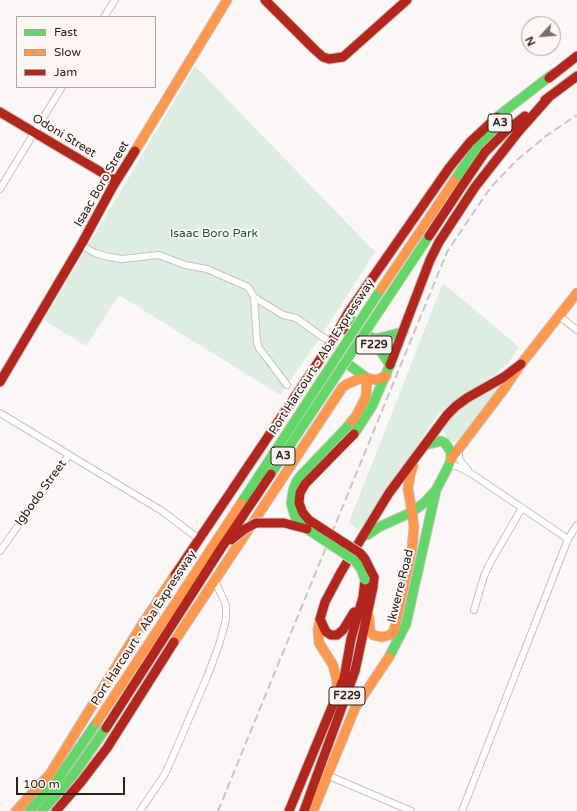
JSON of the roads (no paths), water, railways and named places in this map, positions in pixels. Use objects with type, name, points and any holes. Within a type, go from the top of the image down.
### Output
[{"type":"main road","name":"Isaac Boro Street","points":[[0,382],[81,245],[116,181],[227,0]]},
{"type":"main road","points":[[265,0],[314,49],[323,57],[330,59],[343,57],[407,0]]},
{"type":"main road","name":"Port Harcourt - Aba Expressway","points":[[29,811],[57,780],[97,722],[368,308],[479,144],[554,73],[577,56]]},
{"type":"main road","points":[[16,811],[50,774],[143,623],[330,344],[348,313],[449,168],[470,142],[496,118],[554,73]]},
{"type":"main road","name":"Port Harcourt - Aba Expressway","points":[[42,811],[74,774],[106,728],[222,546],[485,152],[505,132],[577,76]]},
{"type":"main road","points":[[390,365],[430,260],[439,242],[475,187],[519,131],[550,96]]},
{"type":"main road","name":"Odoni Street","points":[[0,112],[116,181]]},
{"type":"main road","name":"Ikwerre Road","points":[[313,811],[355,708],[389,656],[406,624],[436,490],[450,462],[521,364],[559,316],[576,298]]},
{"type":"main road","points":[[348,313],[351,320],[367,336],[376,339],[402,332]]},
{"type":"main road","name":"F229","points":[[304,811],[355,671],[373,587],[369,578],[366,559],[360,553],[309,520],[303,513],[299,503],[300,493],[305,484],[372,406],[390,365],[380,350],[346,329],[340,327]]},
{"type":"main road","name":"F229","points":[[330,344],[330,350],[334,354],[367,378],[366,397],[356,416],[351,431],[301,475],[296,482],[292,497],[292,510],[295,517],[307,529],[355,561],[369,578]]},
{"type":"main road","name":"Ikwerre Road","points":[[337,697],[334,669],[328,656],[322,650],[319,643],[318,630],[325,602],[341,572],[364,537],[389,494],[447,415],[467,398],[504,377],[521,364]]},
{"type":"main road","points":[[56,811],[107,748],[214,579],[342,388],[353,381],[367,378],[376,380],[386,376]]},
{"type":"main road","points":[[425,445],[441,441],[445,443],[451,452],[450,462]]},
{"type":"main road","points":[[369,606],[369,626],[373,635],[382,637],[394,631],[412,548],[414,527],[408,489],[410,475],[416,459]]},
{"type":"main road","name":"Ikwerre Road","points":[[364,537],[379,526],[412,512],[424,503],[436,490]]},
{"type":"main road","points":[[222,546],[245,529],[265,522],[284,523],[307,529]]},
{"type":"main road","points":[[199,539],[228,559]]},
{"type":"main road","name":"F229","points":[[289,811],[344,678],[350,639],[369,578]]},
{"type":"main road","points":[[320,619],[326,632],[331,635],[337,634],[343,630],[362,597]]},
{"type":"street","points":[[105,16],[115,0]]},
{"type":"street","points":[[0,189],[61,88]]},
{"type":"street","points":[[81,245],[95,253],[109,257],[122,259],[159,255],[185,265],[207,269],[248,287],[254,297],[282,315],[296,318],[330,344]]},
{"type":"street","points":[[254,297],[257,342],[259,348],[286,385]]},
{"type":"street","points":[[559,316],[577,330]]},
{"type":"street","points":[[0,413],[162,510],[199,539]]},
{"type":"street","points":[[460,447],[459,458],[472,474]]},
{"type":"street","name":"Igbodo Street","points":[[0,551],[69,455]]},
{"type":"street","points":[[450,462],[472,474],[568,538]]},
{"type":"street","points":[[474,610],[479,591],[490,563],[522,508]]},
{"type":"street","points":[[462,811],[568,538],[577,525]]},
{"type":"street","points":[[140,811],[168,768],[219,644],[226,620],[226,605],[214,579]]},
{"type":"street","points":[[327,776],[412,811]]},
{"type":"railway","points":[[218,811],[447,252],[491,187],[517,160],[546,136],[577,115]]},
{"type":"park label","name":"Isaac Boro Park","points":[[214,234]]}]
